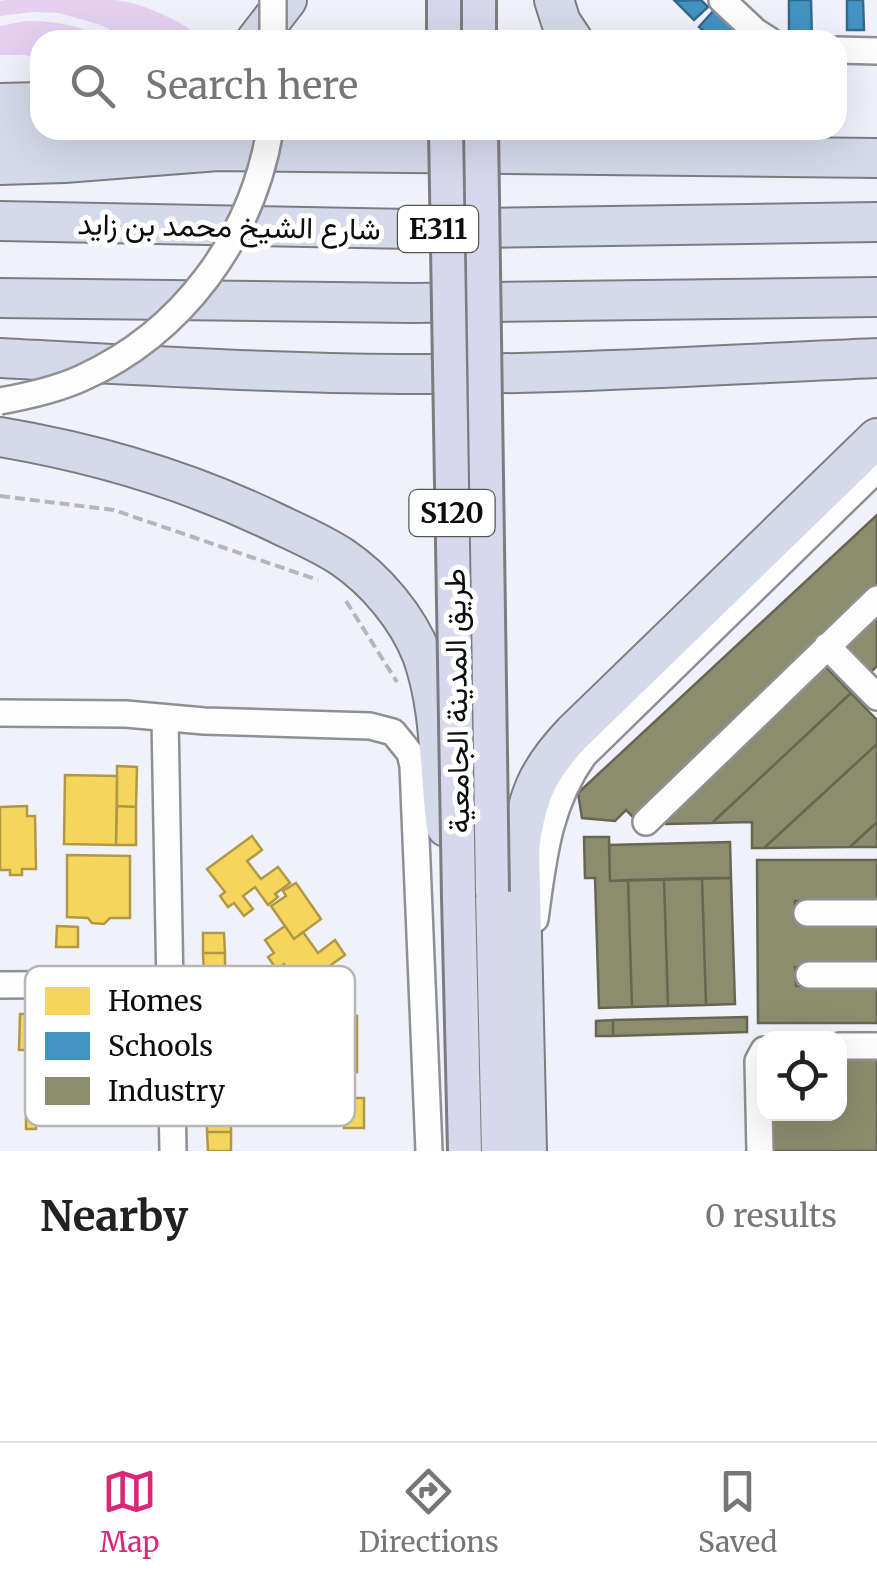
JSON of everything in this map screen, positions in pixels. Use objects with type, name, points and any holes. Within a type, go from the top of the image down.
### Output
[{"type":"highway","points":[[264,30],[286,0]]},
{"type":"highway","points":[[554,0],[566,30]]},
{"type":"highway","points":[[0,103],[30,102]]},
{"type":"highway","points":[[0,131],[30,132]]},
{"type":"highway","points":[[126,140],[218,150]]},
{"type":"highway","points":[[708,140],[747,156]]},
{"type":"highway","points":[[0,165],[218,150],[877,158]]},
{"type":"highway","name":"شارع الشيخ محمد بن زايد","points":[[0,222],[410,229],[877,222]]},
{"type":"highway","points":[[0,298],[412,303],[877,297]]},
{"type":"highway","points":[[0,358],[398,374],[549,373],[877,358]]},
{"type":"highway","points":[[0,436],[111,460],[178,481],[306,537],[342,557],[374,583],[407,627],[433,690],[444,814],[476,894]]},
{"type":"highway","points":[[527,1151],[520,848],[524,815],[534,785],[551,756],[587,719],[877,438]]},
{"type":"main road","points":[[444,0],[444,30]]},
{"type":"main road","points":[[479,0],[479,30]]},
{"type":"main road","name":"طريق المدينة الجامعية","points":[[446,140],[476,894],[498,1151]]},
{"type":"main road","name":"طريق المدينة الجامعية","points":[[465,1151],[476,894],[480,140]]},
{"type":"street","points":[[273,0],[273,30]]},
{"type":"street","points":[[722,0],[754,30]]},
{"type":"street","points":[[847,50],[877,51]]},
{"type":"street","points":[[0,402],[81,378],[122,356],[192,298],[220,261],[242,221],[259,178],[268,140]]},
{"type":"street","points":[[523,988],[551,820],[570,775],[601,737],[877,469]]},
{"type":"street","points":[[646,822],[877,599]]},
{"type":"street","points":[[828,646],[877,698]]},
{"type":"street","points":[[0,713],[126,714],[370,726],[393,732],[410,754],[414,782],[429,1151]]},
{"type":"street","points":[[166,718],[170,966]]},
{"type":"street","points":[[807,913],[877,913]]},
{"type":"street","points":[[809,975],[877,974]]},
{"type":"street","points":[[847,1046],[877,1046]]},
{"type":"street","points":[[759,1121],[760,1151]]},
{"type":"street","points":[[173,1126],[173,1151]]},
{"type":"path","points":[[0,496],[114,510],[320,580]]},
{"type":"path","points":[[347,602],[399,686]]},
{"type":"shaded area","points":[[114,0],[163,14],[191,30],[110,30],[59,13],[0,16],[0,1]]},
{"type":"shaded area","points":[[47,22],[84,30],[30,30],[30,56],[0,55],[0,26]]},
{"type":"building: Homes","points":[[117,766],[137,767],[136,807],[117,806]]},
{"type":"building: Homes","points":[[65,775],[117,776],[116,845],[64,844]]},
{"type":"building: Homes","points":[[27,806],[27,816],[35,816],[36,869],[22,869],[22,875],[10,875],[10,870],[0,870],[0,807]]},
{"type":"building: Homes","points":[[117,806],[136,807],[136,845],[116,845]]},
{"type":"building: Homes","points":[[252,836],[262,850],[247,861],[261,879],[278,867],[290,883],[268,905],[255,887],[243,896],[253,909],[244,916],[234,903],[228,907],[220,896],[225,892],[207,869]]},
{"type":"building: Homes","points":[[67,855],[130,856],[130,918],[110,918],[104,924],[67,917]]},
{"type":"building: Homes","points":[[296,883],[321,919],[294,939],[271,906]]},
{"type":"building: Homes","points":[[57,926],[78,927],[78,947],[56,947]]},
{"type":"building: Homes","points":[[285,926],[294,939],[303,932],[318,953],[335,940],[345,955],[330,966],[274,966],[268,957],[274,953],[265,940]]},
{"type":"building: Homes","points":[[203,933],[224,933],[225,953],[203,953]]},
{"type":"building: Homes","points":[[203,953],[225,953],[225,966],[204,966]]},
{"type":"building: Homes","points":[[20,1014],[25,1014],[25,1050],[19,1050]]},
{"type":"building: Homes","points":[[355,1016],[357,1016],[355,1072]]},
{"type":"building: Homes","points":[[355,1098],[364,1098],[364,1128],[344,1128],[355,1126]]},
{"type":"building: Homes","points":[[207,1126],[231,1126],[231,1132],[207,1132]]},
{"type":"building: Homes","points":[[207,1132],[231,1132],[231,1151],[208,1151]]},
{"type":"building: Schools","points":[[701,0],[708,7],[694,20],[675,1]]},
{"type":"building: Schools","points":[[789,0],[811,0],[812,30],[789,30]]},
{"type":"building: Schools","points":[[847,0],[863,0],[864,30],[847,30]]},
{"type":"building: Schools","points":[[715,9],[739,30],[702,30],[699,27]]},
{"type":"building: Industry","points":[[877,515],[877,592],[636,820],[626,810],[615,821],[582,818],[578,793]]},
{"type":"building: Industry","points":[[877,608],[877,666],[867,676],[838,647]]},
{"type":"building: Industry","points":[[819,660],[851,693],[712,823],[666,824],[661,816]]},
{"type":"building: Industry","points":[[851,693],[877,720],[877,744],[764,848],[752,848],[752,822],[712,823]]},
{"type":"building: Industry","points":[[877,744],[877,822],[850,847],[764,848]]},
{"type":"building: Industry","points":[[877,822],[877,847],[850,847]]},
{"type":"building: Industry","points":[[584,837],[609,837],[610,881],[628,880],[632,1007],[599,1008],[595,878],[585,878]]},
{"type":"building: Industry","points":[[730,842],[731,878],[610,881],[609,845]]},
{"type":"building: Industry","points":[[757,860],[877,860],[877,901],[795,901],[794,918],[877,918],[877,967],[795,967],[796,986],[877,986],[877,1023],[758,1023]]},
{"type":"building: Industry","points":[[702,878],[731,878],[735,1004],[706,1005]]},
{"type":"building: Industry","points":[[702,878],[706,1005],[668,1006],[664,879]]},
{"type":"building: Industry","points":[[664,879],[668,1006],[632,1007],[628,880]]},
{"type":"building: Industry","points":[[747,1017],[747,1032],[613,1036],[613,1020]]},
{"type":"building: Industry","points":[[613,1020],[613,1036],[596,1036],[596,1021]]},
{"type":"building: Industry","points":[[847,1052],[877,1052],[877,1151],[769,1151],[769,1121],[847,1121]]}]
